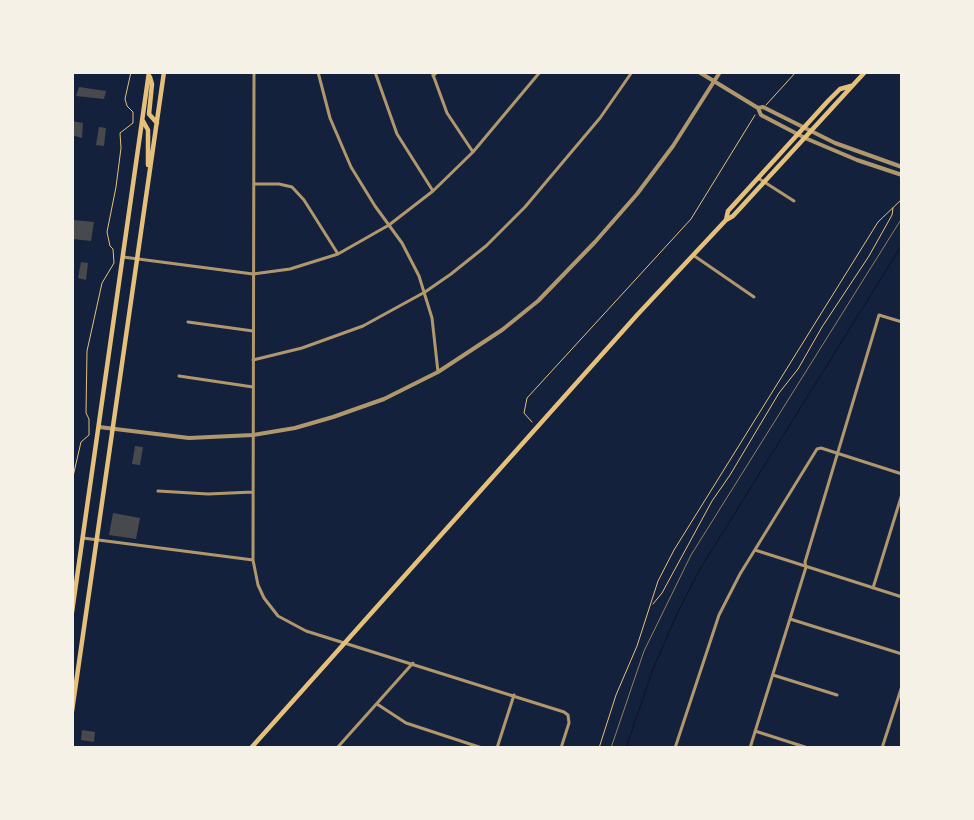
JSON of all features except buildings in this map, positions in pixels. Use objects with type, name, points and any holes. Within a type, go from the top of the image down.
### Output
[{"type":"main road","points":[[72,711],[164,72]]},
{"type":"main road","points":[[251,748],[693,256],[726,220],[733,216],[865,72]]},
{"type":"main road","points":[[149,73],[152,84],[149,114],[157,123]]},
{"type":"main road","points":[[72,612],[149,73]]},
{"type":"main road","points":[[726,220],[728,211],[800,132],[840,90],[851,86]]},
{"type":"main road","points":[[142,120],[148,130],[148,179]]},
{"type":"street","points":[[254,72],[253,560],[258,584],[264,598],[278,616],[293,626],[564,712],[568,716],[569,723],[561,748]]},
{"type":"street","points":[[318,72],[330,118],[343,150],[374,206],[412,260],[425,292],[436,338],[438,372]]},
{"type":"street","points":[[375,72],[397,134],[410,159],[433,191]]},
{"type":"street","points":[[437,72],[432,74],[447,113],[473,152]]},
{"type":"street","points":[[123,257],[253,274],[290,269],[318,262],[338,254],[389,225],[433,191],[473,152],[540,72]]},
{"type":"street","points":[[253,360],[302,348],[371,322],[425,292],[486,246],[526,207],[600,118],[632,72]]},
{"type":"street","points":[[699,72],[758,108],[763,108],[800,132],[902,167]]},
{"type":"street","points":[[99,427],[190,438],[253,435],[295,428],[334,417],[384,399],[438,372],[502,330],[567,272],[637,194],[673,146],[720,72]]},
{"type":"street","points":[[758,108],[761,115],[902,175]]},
{"type":"street","points":[[758,178],[794,201]]},
{"type":"street","points":[[254,184],[279,184],[292,187],[304,200],[338,254]]},
{"type":"street","points":[[693,256],[754,296]]},
{"type":"street","points":[[750,748],[806,567],[805,562],[879,315],[902,322]]},
{"type":"street","points":[[188,322],[254,332]]},
{"type":"street","points":[[179,376],[253,387]]},
{"type":"street","points":[[675,748],[714,626],[755,550],[817,449],[902,474]]},
{"type":"street","points":[[158,491],[208,494],[253,492]]},
{"type":"street","points":[[873,588],[902,494]]},
{"type":"street","points":[[83,538],[253,560]]},
{"type":"street","points":[[755,550],[902,597]]},
{"type":"street","points":[[790,620],[902,654]]},
{"type":"street","points":[[337,748],[413,664]]},
{"type":"street","points":[[773,675],[837,695]]},
{"type":"street","points":[[882,748],[902,686]]},
{"type":"street","points":[[497,748],[514,695]]},
{"type":"street","points":[[377,704],[406,723],[482,748]]},
{"type":"street","points":[[755,731],[808,748]]},
{"type":"path","points":[[72,481],[81,442],[90,435],[89,419],[86,413],[88,351],[102,283],[114,263],[113,249],[110,246],[107,232],[116,187],[121,148],[120,133],[133,123],[133,112],[127,106],[125,99],[131,72]]},
{"type":"path","points":[[766,105],[796,72]]},
{"type":"path","points":[[532,422],[524,413],[528,398],[691,219],[755,115]]},
{"type":"path","points":[[599,748],[616,696],[637,646],[664,568],[690,523],[878,222],[902,199]]},
{"type":"path","points":[[652,604],[662,593],[704,514],[730,475],[779,393],[809,352],[830,314],[870,256],[892,215],[893,208]]},
{"type":"waterway","points":[[626,748],[653,669],[677,614],[700,569],[902,245]]},
{"type":"railway","points":[[611,748],[644,651],[691,555],[902,218]]}]
